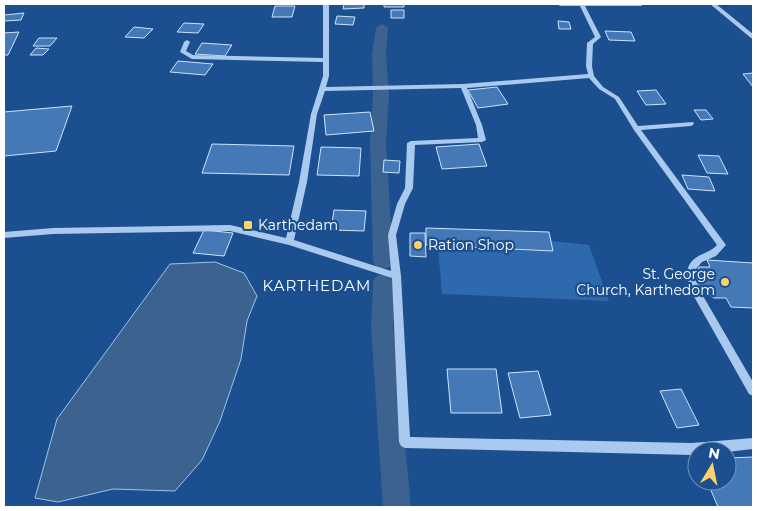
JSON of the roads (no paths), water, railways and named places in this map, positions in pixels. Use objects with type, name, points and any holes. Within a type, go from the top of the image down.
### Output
[{"type":"street","points":[[289,242],[303,182],[314,114],[326,76],[326,4]]},
{"type":"street","points":[[560,4],[641,4]]},
{"type":"street","points":[[582,4],[598,37],[590,43],[589,66],[591,76],[601,88],[617,98],[636,128],[722,245],[713,254],[699,260],[692,268],[690,275],[695,290],[753,391]]},
{"type":"street","points":[[713,4],[753,37]]},
{"type":"street","points":[[187,42],[182,52],[192,57],[326,60]]},
{"type":"street","points":[[322,89],[463,86],[591,76]]},
{"type":"street","points":[[463,86],[480,125],[482,140],[412,142],[409,188],[401,204],[392,235],[396,276],[404,442],[692,449],[753,444]]},
{"type":"street","points":[[636,128],[691,124]]},
{"type":"street","points":[[4,235],[62,230],[230,228],[289,242],[396,276]]},
{"type":"waterway","points":[[382,28],[379,54],[381,96],[378,142],[383,261]]},
{"type":"waterway","points":[[383,282],[382,326],[397,507]]},
{"type":"place","name":"Karthedam","points":[[248,225]]},
{"type":"place","name":"Ration Shop","points":[[418,245]]},
{"type":"place","name":"St. George Church, Karthedom","points":[[725,282]]},
{"type":"district","name":"KARTHEDAM","points":[[317,286]]}]
